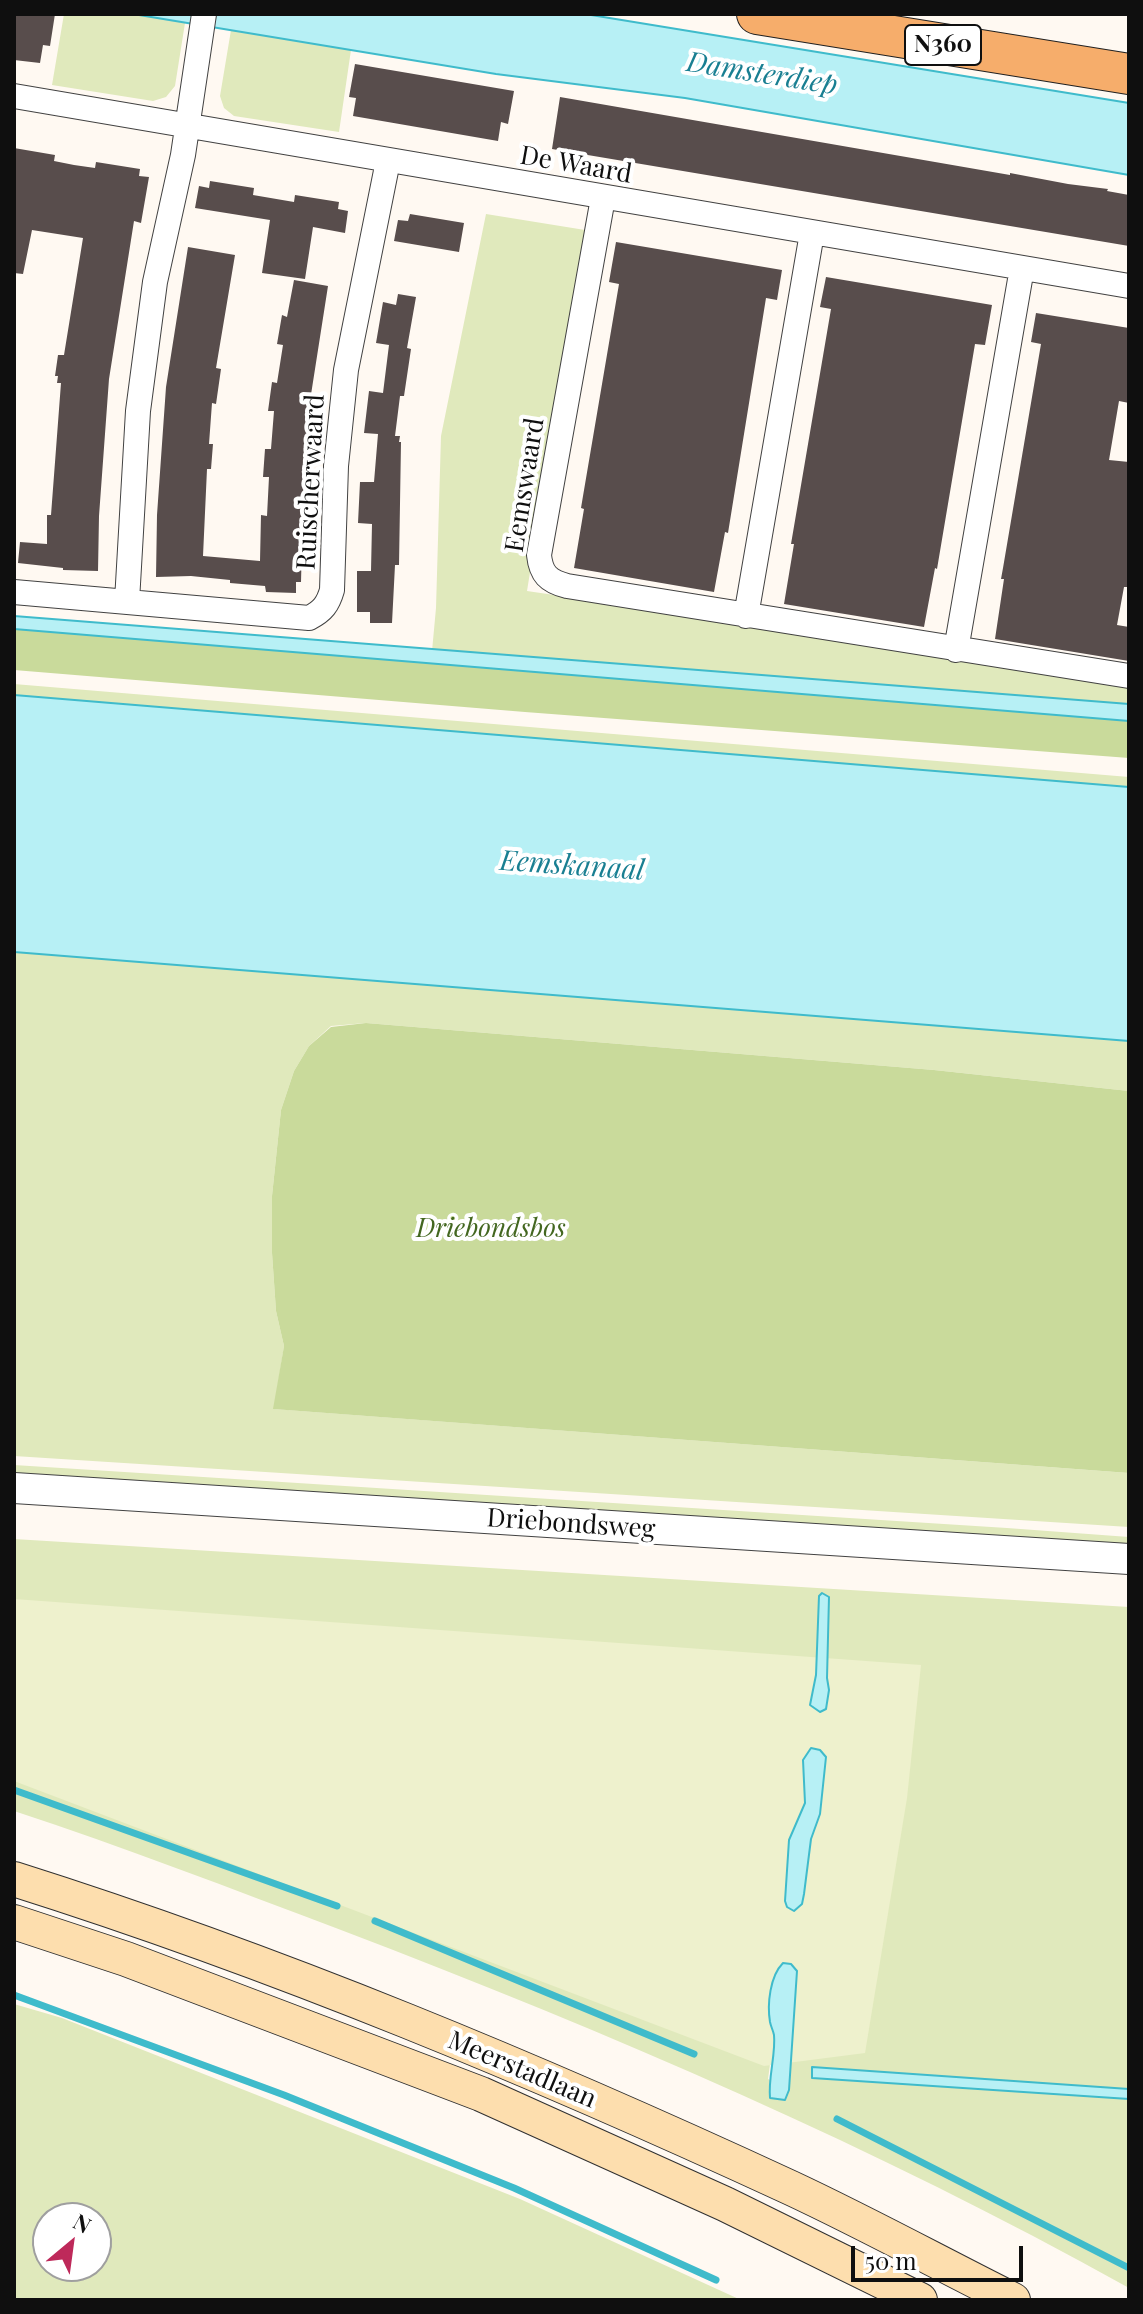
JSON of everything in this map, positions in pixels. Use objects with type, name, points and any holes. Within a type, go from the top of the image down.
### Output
[{"type":"main road","name":"N360","points":[[757,14],[1129,74]]},
{"type":"main road","name":"Meerstadlaan","points":[[14,1879],[312,1984],[534,2073],[794,2189],[1013,2300]]},
{"type":"main road","name":"Meerstadlaan","points":[[14,1922],[126,1959],[481,2094],[711,2198],[920,2300]]},
{"type":"street","points":[[127,601],[138,411],[155,282],[187,125],[203,20]]},
{"type":"street","name":"De Waard","points":[[14,96],[1129,286]]},
{"type":"street","name":"Ruischerwaard","points":[[14,592],[309,618],[322,612],[332,590],[336,466],[346,370],[388,161]]},
{"type":"street","name":"Eemswaard","points":[[603,198],[539,555],[540,568],[546,577],[567,586],[1129,676]]},
{"type":"street","points":[[746,616],[812,233]]},
{"type":"street","points":[[956,650],[1022,268]]},
{"type":"street","name":"Driebondsweg","points":[[14,1488],[1129,1559]]},
{"type":"green space","points":[[64,14],[133,14],[185,23],[175,86],[166,97],[153,101],[52,85]]},
{"type":"green space","points":[[231,30],[351,50],[339,132],[234,116],[224,108],[220,96]]},
{"type":"green space","points":[[486,214],[585,230],[527,591],[1129,685],[1129,718],[431,662],[436,608],[441,436]]},
{"type":"green space","points":[[14,627],[1129,718],[1129,758],[14,670]]},
{"type":"green space","points":[[14,684],[1129,777],[1129,787],[14,695]]},
{"type":"green space","points":[[14,952],[1129,1041],[1129,1091],[934,1070],[366,1023],[331,1026],[309,1046],[294,1071],[281,1110],[272,1196],[272,1253],[276,1311],[284,1346],[274,1409],[1129,1473],[1129,1527],[14,1456]]},
{"type":"green space","name":"Driebondsbos","points":[[366,1023],[934,1070],[1129,1091],[1129,1473],[273,1409],[284,1346],[276,1311],[272,1253],[272,1196],[281,1110],[294,1071],[309,1046],[331,1027]]},
{"type":"green space","points":[[14,1465],[1007,1528],[1129,1537],[1129,1546],[14,1477]]},
{"type":"green space","points":[[14,1539],[1129,1607],[1129,2089],[813,2067],[813,2078],[1129,2099],[1129,2288],[938,2187],[642,2051],[341,1930],[14,1811]],"holes":[[[797,1971],[789,2090],[768,2079],[774,2035]]]},
{"type":"green space","points":[[14,1599],[921,1665],[907,1798],[865,2053],[764,2066],[14,1781]]},
{"type":"green space","points":[[14,2004],[62,2018],[520,2199],[741,2300],[14,2300]]},
{"type":"water","name":"Damsterdiep","points":[[133,14],[585,14],[1129,103],[1129,175],[685,98],[496,74]]},
{"type":"water","points":[[14,616],[1129,704],[1129,721],[14,629]]},
{"type":"water","name":"Eemskanaal","points":[[14,695],[1129,787],[1129,1041],[14,952]]},
{"type":"water","points":[[822,1593],[829,1597],[829,1690],[826,1709],[820,1712],[810,1705],[816,1675],[819,1596]]},
{"type":"water","points":[[811,1748],[820,1750],[826,1757],[820,1814],[811,1839],[802,1904],[794,1911],[787,1907],[785,1901],[789,1840],[805,1803],[803,1760]]},
{"type":"water","points":[[783,1963],[791,1964],[797,1971],[789,2090],[785,2100],[770,2098],[774,2035],[770,2024],[769,1999],[775,1975]]},
{"type":"water","points":[[812,2067],[1129,2089],[1129,2099],[812,2078]]},
{"type":"building","points":[[14,14],[55,14],[50,46],[43,45],[40,63],[14,60]]},
{"type":"building","points":[[355,64],[514,91],[508,124],[501,122],[498,141],[353,116],[356,98],[349,97]]},
{"type":"building","points":[[560,97],[1010,175],[1108,189],[1129,195],[1129,246],[552,149]]},
{"type":"building","points":[[14,148],[55,155],[54,161],[74,165],[95,168],[96,162],[140,169],[139,176],[149,177],[141,223],[134,221],[109,379],[98,571],[63,570],[18,563],[20,542],[47,544],[47,515],[51,515],[61,383],[57,383],[58,376],[55,376],[58,355],[64,355],[83,238],[32,230],[23,274],[14,273]]},
{"type":"building","points":[[210,181],[254,188],[253,195],[294,202],[295,195],[339,202],[338,209],[348,211],[345,233],[313,227],[305,279],[262,273],[270,220],[195,208],[199,186],[209,188]]},
{"type":"building","points":[[410,214],[464,223],[459,252],[394,241],[398,220],[408,221]]},
{"type":"building","points":[[616,242],[782,270],[777,300],[766,298],[728,533],[725,532],[714,592],[574,568],[584,509],[581,508],[619,284],[609,282]]},
{"type":"building","points":[[188,247],[235,255],[216,368],[221,369],[216,404],[212,403],[209,444],[213,444],[211,469],[207,469],[203,556],[260,561],[261,515],[267,516],[269,477],[263,477],[265,449],[271,449],[274,411],[268,411],[272,382],[277,383],[283,345],[277,344],[282,315],[287,317],[294,280],[328,286],[310,401],[304,465],[301,582],[296,582],[296,593],[266,592],[265,586],[230,583],[230,580],[191,576],[156,577],[166,387]]},
{"type":"building","points":[[826,277],[992,305],[985,345],[975,344],[937,569],[924,627],[784,604],[794,544],[791,544],[831,309],[820,307]]},
{"type":"building","points":[[398,294],[416,297],[407,348],[411,349],[404,396],[400,396],[395,436],[400,436],[401,442],[399,565],[395,565],[392,623],[370,623],[370,612],[357,612],[357,571],[371,571],[372,524],[358,523],[360,482],[374,482],[378,434],[364,433],[369,391],[383,393],[389,345],[376,343],[383,302],[396,305]]},
{"type":"building","points":[[1036,313],[1129,328],[1129,403],[1119,401],[1109,460],[1129,462],[1129,587],[1124,587],[1117,625],[1129,627],[1129,661],[995,639],[1004,579],[1001,579],[1041,344],[1031,342]]},
{"type":"waterway","points":[[14,1790],[337,1906]]},
{"type":"waterway","points":[[375,1921],[694,2054]]},
{"type":"waterway","points":[[14,1995],[284,2095],[514,2188],[716,2280]]},
{"type":"waterway","points":[[837,2119],[1129,2268]]}]
